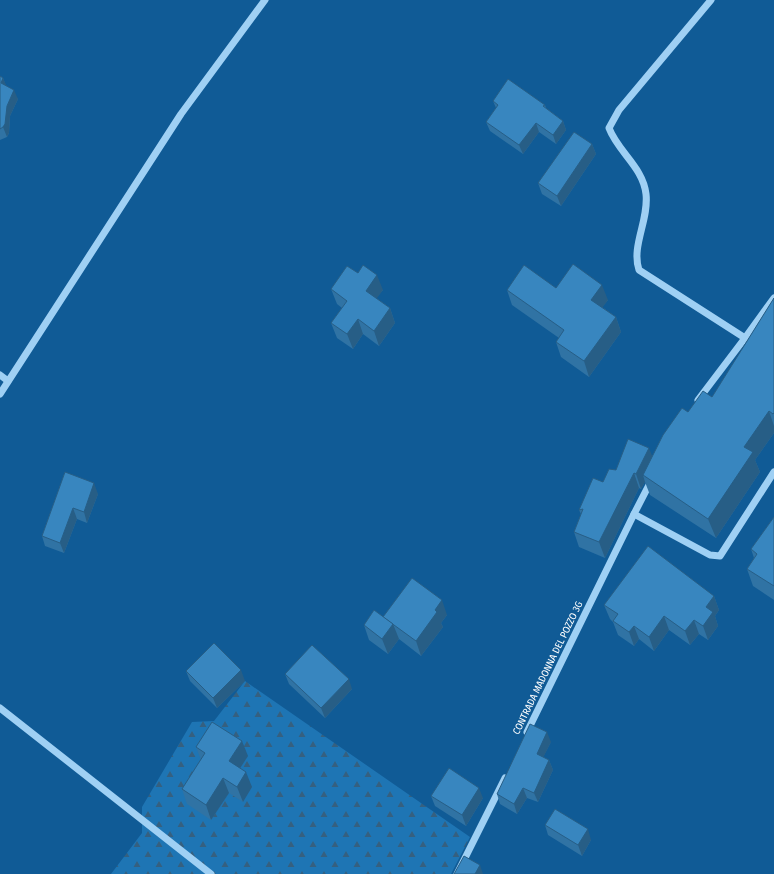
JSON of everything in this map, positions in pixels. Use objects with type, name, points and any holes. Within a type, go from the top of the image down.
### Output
[{"type":"street","points":[[0,394],[181,114],[265,0]]},
{"type":"street","points":[[712,0],[619,110],[609,128],[613,137],[639,171],[646,194],[645,218],[636,259],[639,270],[745,338]]},
{"type":"street","points":[[693,407],[774,298]]},
{"type":"street","points":[[0,375],[8,381]]},
{"type":"street","name":"CONTRADA MADONNA DEL POZZO 3G","points":[[523,740],[656,472]]},
{"type":"street","points":[[634,514],[710,555],[720,556],[774,472]]},
{"type":"street","points":[[0,708],[211,874]]},
{"type":"street","points":[[458,874],[510,768]]},
{"type":"green space","points":[[245,681],[470,837],[451,874],[111,874],[142,833],[142,807],[192,722],[214,721]]},
{"type":"building","points":[[0,76],[3,78],[1,83],[14,90],[7,106],[5,124],[0,129]]},
{"type":"building","points":[[508,79],[545,105],[543,106],[563,121],[553,135],[536,123],[519,145],[486,122],[498,105],[493,101]]},
{"type":"building","points":[[574,132],[592,144],[557,196],[538,183]]},
{"type":"building","points":[[573,264],[602,285],[591,300],[616,317],[584,361],[556,342],[564,330],[507,290],[524,265],[556,288]]},
{"type":"building","points":[[363,265],[377,275],[366,291],[390,308],[374,331],[358,319],[347,334],[331,323],[347,301],[331,289],[347,266],[358,273]]},
{"type":"building","points":[[774,298],[774,413],[773,414],[769,411],[744,447],[753,452],[708,519],[643,475],[663,435],[682,408],[688,412],[703,391],[712,397]]},
{"type":"building","points":[[628,439],[649,448],[636,474],[634,473],[599,542],[574,532],[583,509],[579,510],[593,478],[603,482],[609,469],[616,470]]},
{"type":"building","points":[[65,472],[94,483],[84,512],[73,508],[60,543],[42,536]]},
{"type":"building","points":[[774,517],[774,586],[747,569],[757,554],[751,549]]},
{"type":"building","points":[[648,546],[714,596],[706,607],[713,612],[703,626],[694,620],[685,631],[664,616],[649,637],[634,626],[629,632],[613,621],[618,614],[604,605]]},
{"type":"building","points":[[412,578],[442,600],[435,610],[437,612],[416,641],[383,617]]},
{"type":"building","points":[[374,610],[393,624],[382,639],[364,625]]},
{"type":"building","points":[[214,643],[241,670],[213,698],[186,671]]},
{"type":"building","points":[[312,645],[349,679],[321,708],[285,674]]},
{"type":"building","points":[[212,722],[242,741],[229,761],[246,772],[237,787],[223,778],[206,805],[182,789],[205,753],[196,747]]},
{"type":"building","points":[[530,724],[547,732],[537,754],[549,760],[534,793],[523,788],[514,804],[497,794]]},
{"type":"building","points":[[449,768],[479,788],[462,815],[431,796]]},
{"type":"building","points":[[555,809],[588,829],[578,845],[545,825]]},
{"type":"building","points":[[464,856],[480,865],[475,874],[454,874]]}]
